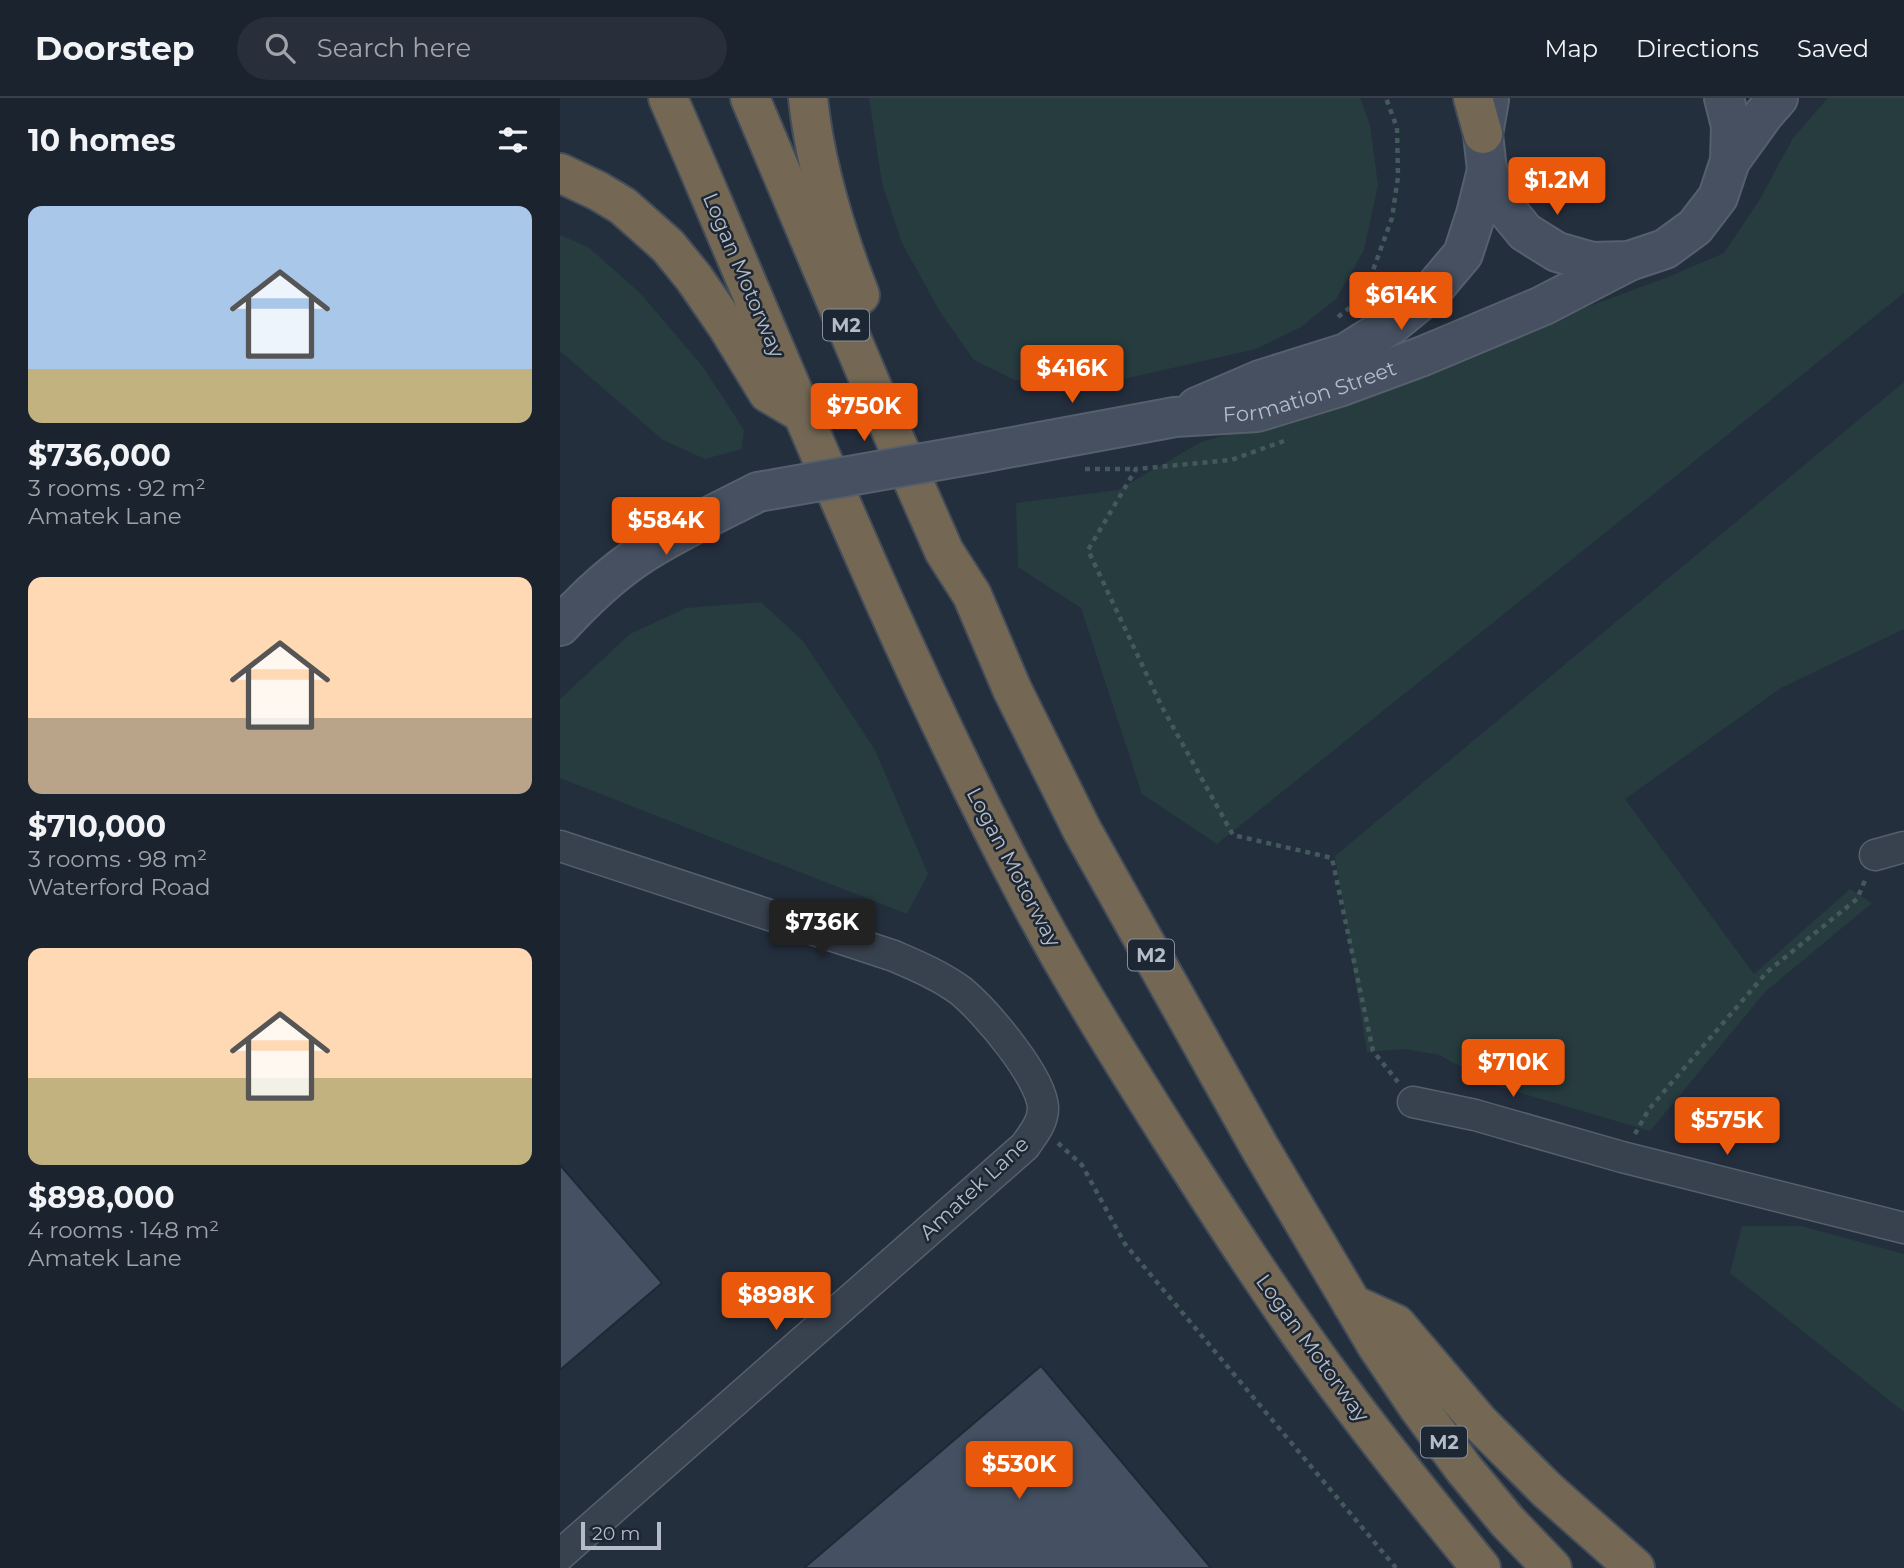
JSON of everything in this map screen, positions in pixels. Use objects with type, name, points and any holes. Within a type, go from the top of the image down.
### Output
[{"type":"highway","name":"Logan Motorway","points":[[668,98],[802,413],[902,638],[960,764],[1028,899],[1155,1112],[1267,1286],[1335,1382],[1481,1568]]},
{"type":"highway","name":"M2","points":[[750,98],[944,551],[972,595],[1012,690],[1082,830],[1233,1100],[1377,1346],[1464,1469],[1507,1521],[1552,1568]]},
{"type":"highway","points":[[808,98],[814,144],[844,255],[966,564],[972,595]]},
{"type":"highway","points":[[560,173],[622,206],[668,246],[720,316],[768,393],[802,413]]},
{"type":"highway","points":[[1352,1304],[1396,1324],[1479,1422],[1547,1490],[1635,1568]]},
{"type":"main road","points":[[1483,125],[1502,204],[1525,232],[1557,252],[1592,262],[1629,261],[1665,249],[1695,227],[1718,197],[1730,161],[1731,126],[1724,98]]},
{"type":"main road","points":[[1730,161],[1779,98]]},
{"type":"main road","name":"Formation Street","points":[[1175,416],[1255,382],[1346,353],[1392,324],[1432,292],[1463,254],[1476,214],[1483,125]]},
{"type":"main road","name":"Formation Street","points":[[560,591],[602,558],[711,503],[758,492],[1175,416],[1257,412],[1339,387],[1423,356],[1542,306],[1629,261]]},
{"type":"main road","name":"Formation Street","points":[[560,626],[580,604],[635,558],[758,492]]},
{"type":"street","name":"Amatek Lane","points":[[560,846],[894,956],[929,972],[961,992],[997,1028],[1030,1071],[1041,1095],[1043,1111],[1039,1125],[1025,1146],[560,1555]]},
{"type":"street","points":[[1875,855],[1904,847]]},
{"type":"street","points":[[1413,1102],[1475,1115],[1622,1157],[1904,1228]]},
{"type":"path","points":[[1329,358],[1319,332],[1348,309],[1372,273],[1392,218],[1398,177],[1397,128],[1386,98]]},
{"type":"path","points":[[1296,436],[1231,460],[1136,469],[1088,550],[1162,707],[1233,835],[1332,858],[1373,1051],[1413,1102]]},
{"type":"path","points":[[1622,1157],[1649,1108],[1767,972],[1857,899],[1875,855]]},
{"type":"path","points":[[1039,1125],[1082,1165],[1125,1244],[1396,1568]]},
{"type":"green space","points":[[869,98],[1360,98],[1370,125],[1378,185],[1364,250],[1336,299],[1301,327],[1256,349],[1115,381],[1015,380],[974,360],[940,312],[902,243],[882,183]]},
{"type":"green space","points":[[1828,98],[1904,98],[1904,293],[1217,844],[1142,794],[1081,608],[1018,567],[1016,503],[1118,490],[1201,442],[1367,395],[1492,342],[1668,277],[1724,253],[1760,199],[1793,138]]},
{"type":"green space","points":[[560,235],[588,247],[640,293],[703,367],[744,430],[742,449],[705,459],[663,440],[560,351]]},
{"type":"green space","points":[[1904,382],[1904,629],[1781,688],[1625,799],[1754,974],[1850,889],[1872,903],[1766,991],[1650,1131],[1497,1086],[1439,1055],[1405,1049],[1367,1052],[1335,856]]},
{"type":"green space","points":[[761,602],[803,641],[875,750],[928,874],[907,914],[560,778],[560,699],[630,634],[686,608]]},
{"type":"green space","points":[[1742,1226],[1801,1226],[1904,1254],[1904,1412],[1730,1273]]},
{"type":"building","points":[[560,1165],[662,1283],[560,1370]]},
{"type":"building","points":[[1041,1366],[1211,1568],[804,1568]]}]
